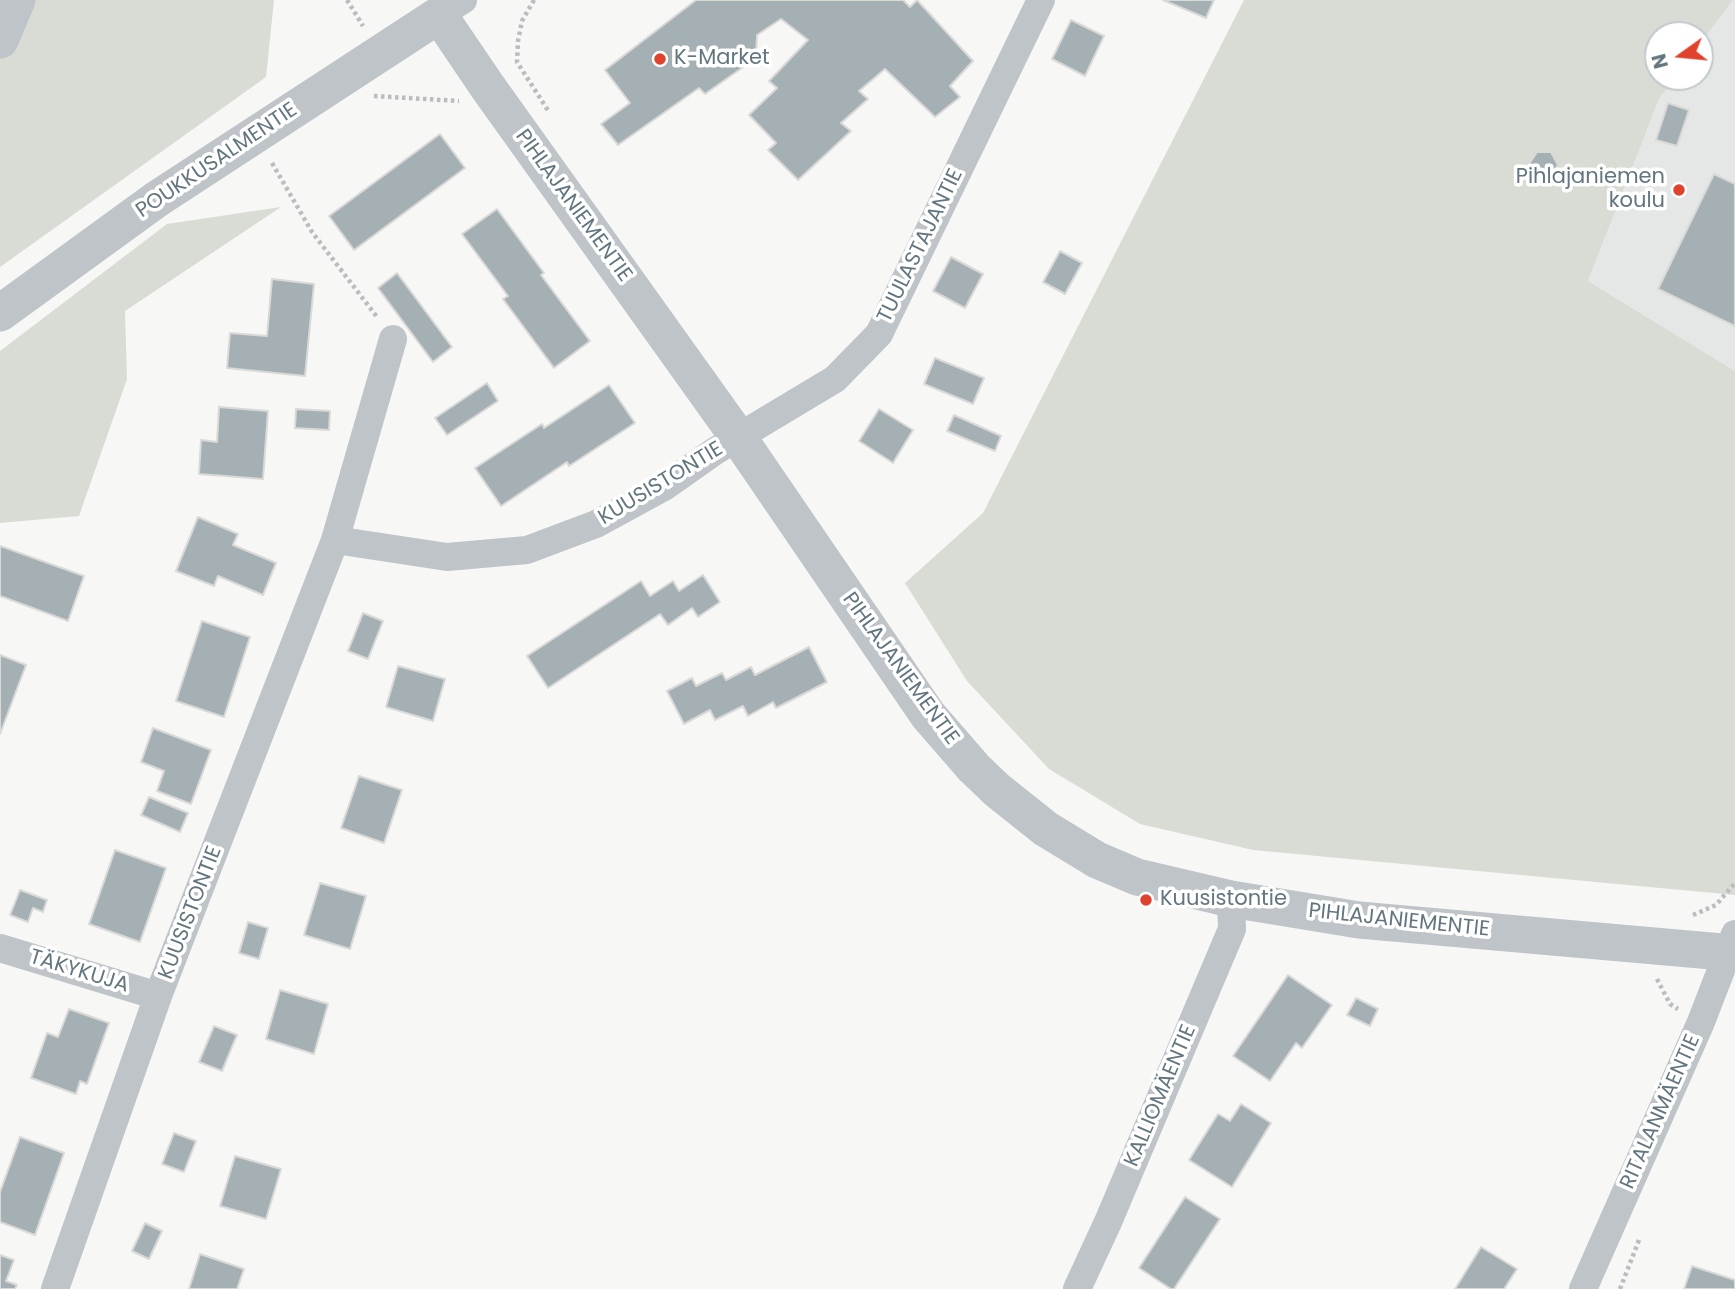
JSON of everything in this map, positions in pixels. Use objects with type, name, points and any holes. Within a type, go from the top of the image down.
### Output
[{"type":"street","points":[[0,40],[17,0]]},
{"type":"street","name":"TUULASTAJANTIE","points":[[738,436],[835,379],[879,334],[1041,0]]},
{"type":"street","name":"PIHLAJANIEMENTIE","points":[[451,8],[487,86],[738,436],[928,715],[989,783],[1046,829],[1097,860],[1137,877],[1231,899],[1359,920],[1656,945],[1732,947]]},
{"type":"street","name":"POUKKUSALMENTIE","points":[[0,313],[157,199],[451,8]]},
{"type":"street","name":"KUUSISTONTIE","points":[[54,1289],[158,996],[335,540],[393,339]]},
{"type":"street","name":"KUUSISTONTIE","points":[[335,540],[447,556],[527,550],[596,524],[664,486],[738,436]]},
{"type":"street","name":"KALLIOMÄENTIE","points":[[1077,1289],[1232,929],[1231,899]]},
{"type":"street","name":"TÄKYKUJA","points":[[0,947],[158,996]]},
{"type":"street","name":"RITALANMÄENTIE","points":[[1583,1289],[1732,947]]},
{"type":"path","points":[[347,0],[363,27]]},
{"type":"path","points":[[534,0],[522,21],[517,41],[517,62],[555,119]]},
{"type":"path","points":[[355,70],[364,96],[464,102],[487,86]]},
{"type":"path","points":[[272,162],[312,232],[393,339]]},
{"type":"path","points":[[1684,917],[1697,915],[1716,905],[1735,883]]},
{"type":"path","points":[[1656,945],[1656,977],[1670,1004],[1701,1022]]},
{"type":"shaded area","points":[[17,0],[274,0],[266,77],[0,267],[0,40]]},
{"type":"shaded area","points":[[1244,0],[1733,0],[1714,25],[1714,21],[1644,21],[1644,91],[1665,91],[1659,99],[1588,281],[1735,371],[1735,895],[1253,850],[1140,824],[1049,769],[967,681],[905,583],[983,513]]},
{"type":"shaded area","name":"Pihlajaniemen koulu","points":[[1735,0],[1735,371],[1588,281],[1659,99],[1665,91],[1714,91],[1714,25]]},
{"type":"shaded area","points":[[281,207],[125,311],[127,379],[79,516],[0,523],[0,351],[167,224]]},
{"type":"building","points":[[696,0],[903,0],[910,7],[917,0],[973,61],[950,86],[960,97],[935,117],[885,69],[859,91],[868,99],[841,123],[851,131],[798,180],[768,150],[776,143],[749,115],[777,88],[769,81],[808,40],[781,19],[757,35],[756,58],[705,94],[699,88],[618,145],[601,124],[630,103],[605,70]]},
{"type":"building","points":[[1163,0],[1214,0],[1206,18]]},
{"type":"building","points":[[1071,20],[1104,36],[1085,76],[1052,59]]},
{"type":"building","points":[[1668,103],[1689,110],[1677,146],[1656,140]]},
{"type":"building","points":[[440,134],[465,168],[354,250],[329,216]]},
{"type":"building","points":[[1537,152],[1551,152],[1558,165],[1550,177],[1536,177],[1529,164]]},
{"type":"building","points":[[1714,174],[1735,184],[1735,326],[1658,289]]},
{"type":"building","points":[[497,209],[590,341],[554,368],[503,299],[508,296],[462,234]]},
{"type":"building","points":[[1060,251],[1082,263],[1065,294],[1043,282]]},
{"type":"building","points":[[951,257],[983,274],[965,308],[933,291]]},
{"type":"building","points":[[397,273],[452,347],[433,362],[378,288]]},
{"type":"building","points":[[272,279],[314,284],[305,376],[227,368],[230,333],[267,336]]},
{"type":"building","points":[[935,358],[984,378],[973,404],[924,384]]},
{"type":"building","points":[[487,383],[498,401],[447,435],[435,418]]},
{"type":"building","points":[[609,385],[635,423],[569,466],[567,462],[501,506],[475,468],[542,424],[544,428]]},
{"type":"building","points":[[219,407],[268,411],[263,479],[199,474],[201,440],[217,442]]},
{"type":"building","points":[[296,409],[330,411],[329,430],[295,428]]},
{"type":"building","points":[[879,409],[913,430],[893,463],[859,441]]},
{"type":"building","points":[[954,415],[1001,436],[995,451],[947,431]]},
{"type":"building","points":[[198,517],[238,534],[233,545],[276,563],[263,595],[218,576],[214,586],[176,571]]},
{"type":"building","points":[[0,546],[84,576],[68,621],[0,596]]},
{"type":"building","points":[[703,575],[720,602],[698,617],[692,608],[668,625],[660,614],[548,688],[527,656],[641,581],[650,596],[673,581],[679,591]]},
{"type":"building","points":[[363,613],[383,621],[368,659],[348,651]]},
{"type":"building","points":[[202,621],[250,637],[224,717],[176,701]]},
{"type":"building","points":[[809,647],[827,682],[776,708],[773,702],[748,716],[743,706],[715,720],[710,710],[684,724],[667,691],[692,678],[696,686],[722,673],[726,680],[751,667],[755,675]]},
{"type":"building","points":[[0,655],[26,665],[0,734]]},
{"type":"building","points":[[398,666],[445,679],[433,721],[386,707]]},
{"type":"building","points":[[153,728],[211,750],[191,804],[157,791],[164,771],[141,762]]},
{"type":"building","points":[[359,776],[402,790],[384,843],[341,828]]},
{"type":"building","points":[[149,797],[188,813],[180,832],[141,815]]},
{"type":"building","points":[[115,850],[166,868],[140,942],[89,924]]},
{"type":"building","points":[[320,883],[366,896],[350,949],[304,935]]},
{"type":"building","points":[[20,890],[47,900],[43,912],[33,908],[28,922],[10,915]]},
{"type":"building","points":[[248,922],[268,928],[259,959],[239,953]]},
{"type":"building","points":[[1288,975],[1332,1005],[1302,1048],[1296,1043],[1270,1081],[1233,1056]]},
{"type":"building","points":[[280,990],[328,1004],[314,1054],[266,1039]]},
{"type":"building","points":[[1356,998],[1378,1009],[1370,1026],[1347,1015]]},
{"type":"building","points":[[69,1009],[109,1023],[87,1084],[80,1081],[76,1094],[31,1078],[47,1033],[58,1037]]},
{"type":"building","points":[[214,1026],[237,1035],[222,1071],[199,1062]]},
{"type":"building","points":[[1241,1104],[1271,1123],[1232,1187],[1189,1160],[1218,1114],[1230,1121]]},
{"type":"building","points":[[174,1133],[196,1141],[184,1172],[162,1164]]},
{"type":"building","points":[[20,1137],[64,1153],[35,1235],[0,1222],[0,1192]]},
{"type":"building","points":[[235,1156],[281,1169],[266,1219],[220,1206]]},
{"type":"building","points":[[1185,1197],[1220,1219],[1174,1289],[1171,1289],[1139,1268]]},
{"type":"building","points":[[145,1223],[162,1231],[149,1259],[132,1251]]},
{"type":"building","points":[[1481,1247],[1517,1269],[1504,1289],[1455,1289]]},
{"type":"building","points":[[200,1254],[244,1269],[237,1289],[189,1289]]},
{"type":"building","points":[[0,1255],[14,1260],[6,1281],[17,1285],[15,1289],[0,1289]]},
{"type":"building","points":[[1692,1266],[1735,1280],[1735,1289],[1684,1289]]},
{"type":"place","name":"K-Market","points":[[660,59]]},
{"type":"place","name":"Pihlajaniemen koulu","points":[[1679,190]]},
{"type":"place","name":"Kuusistontie","points":[[1146,900]]}]
